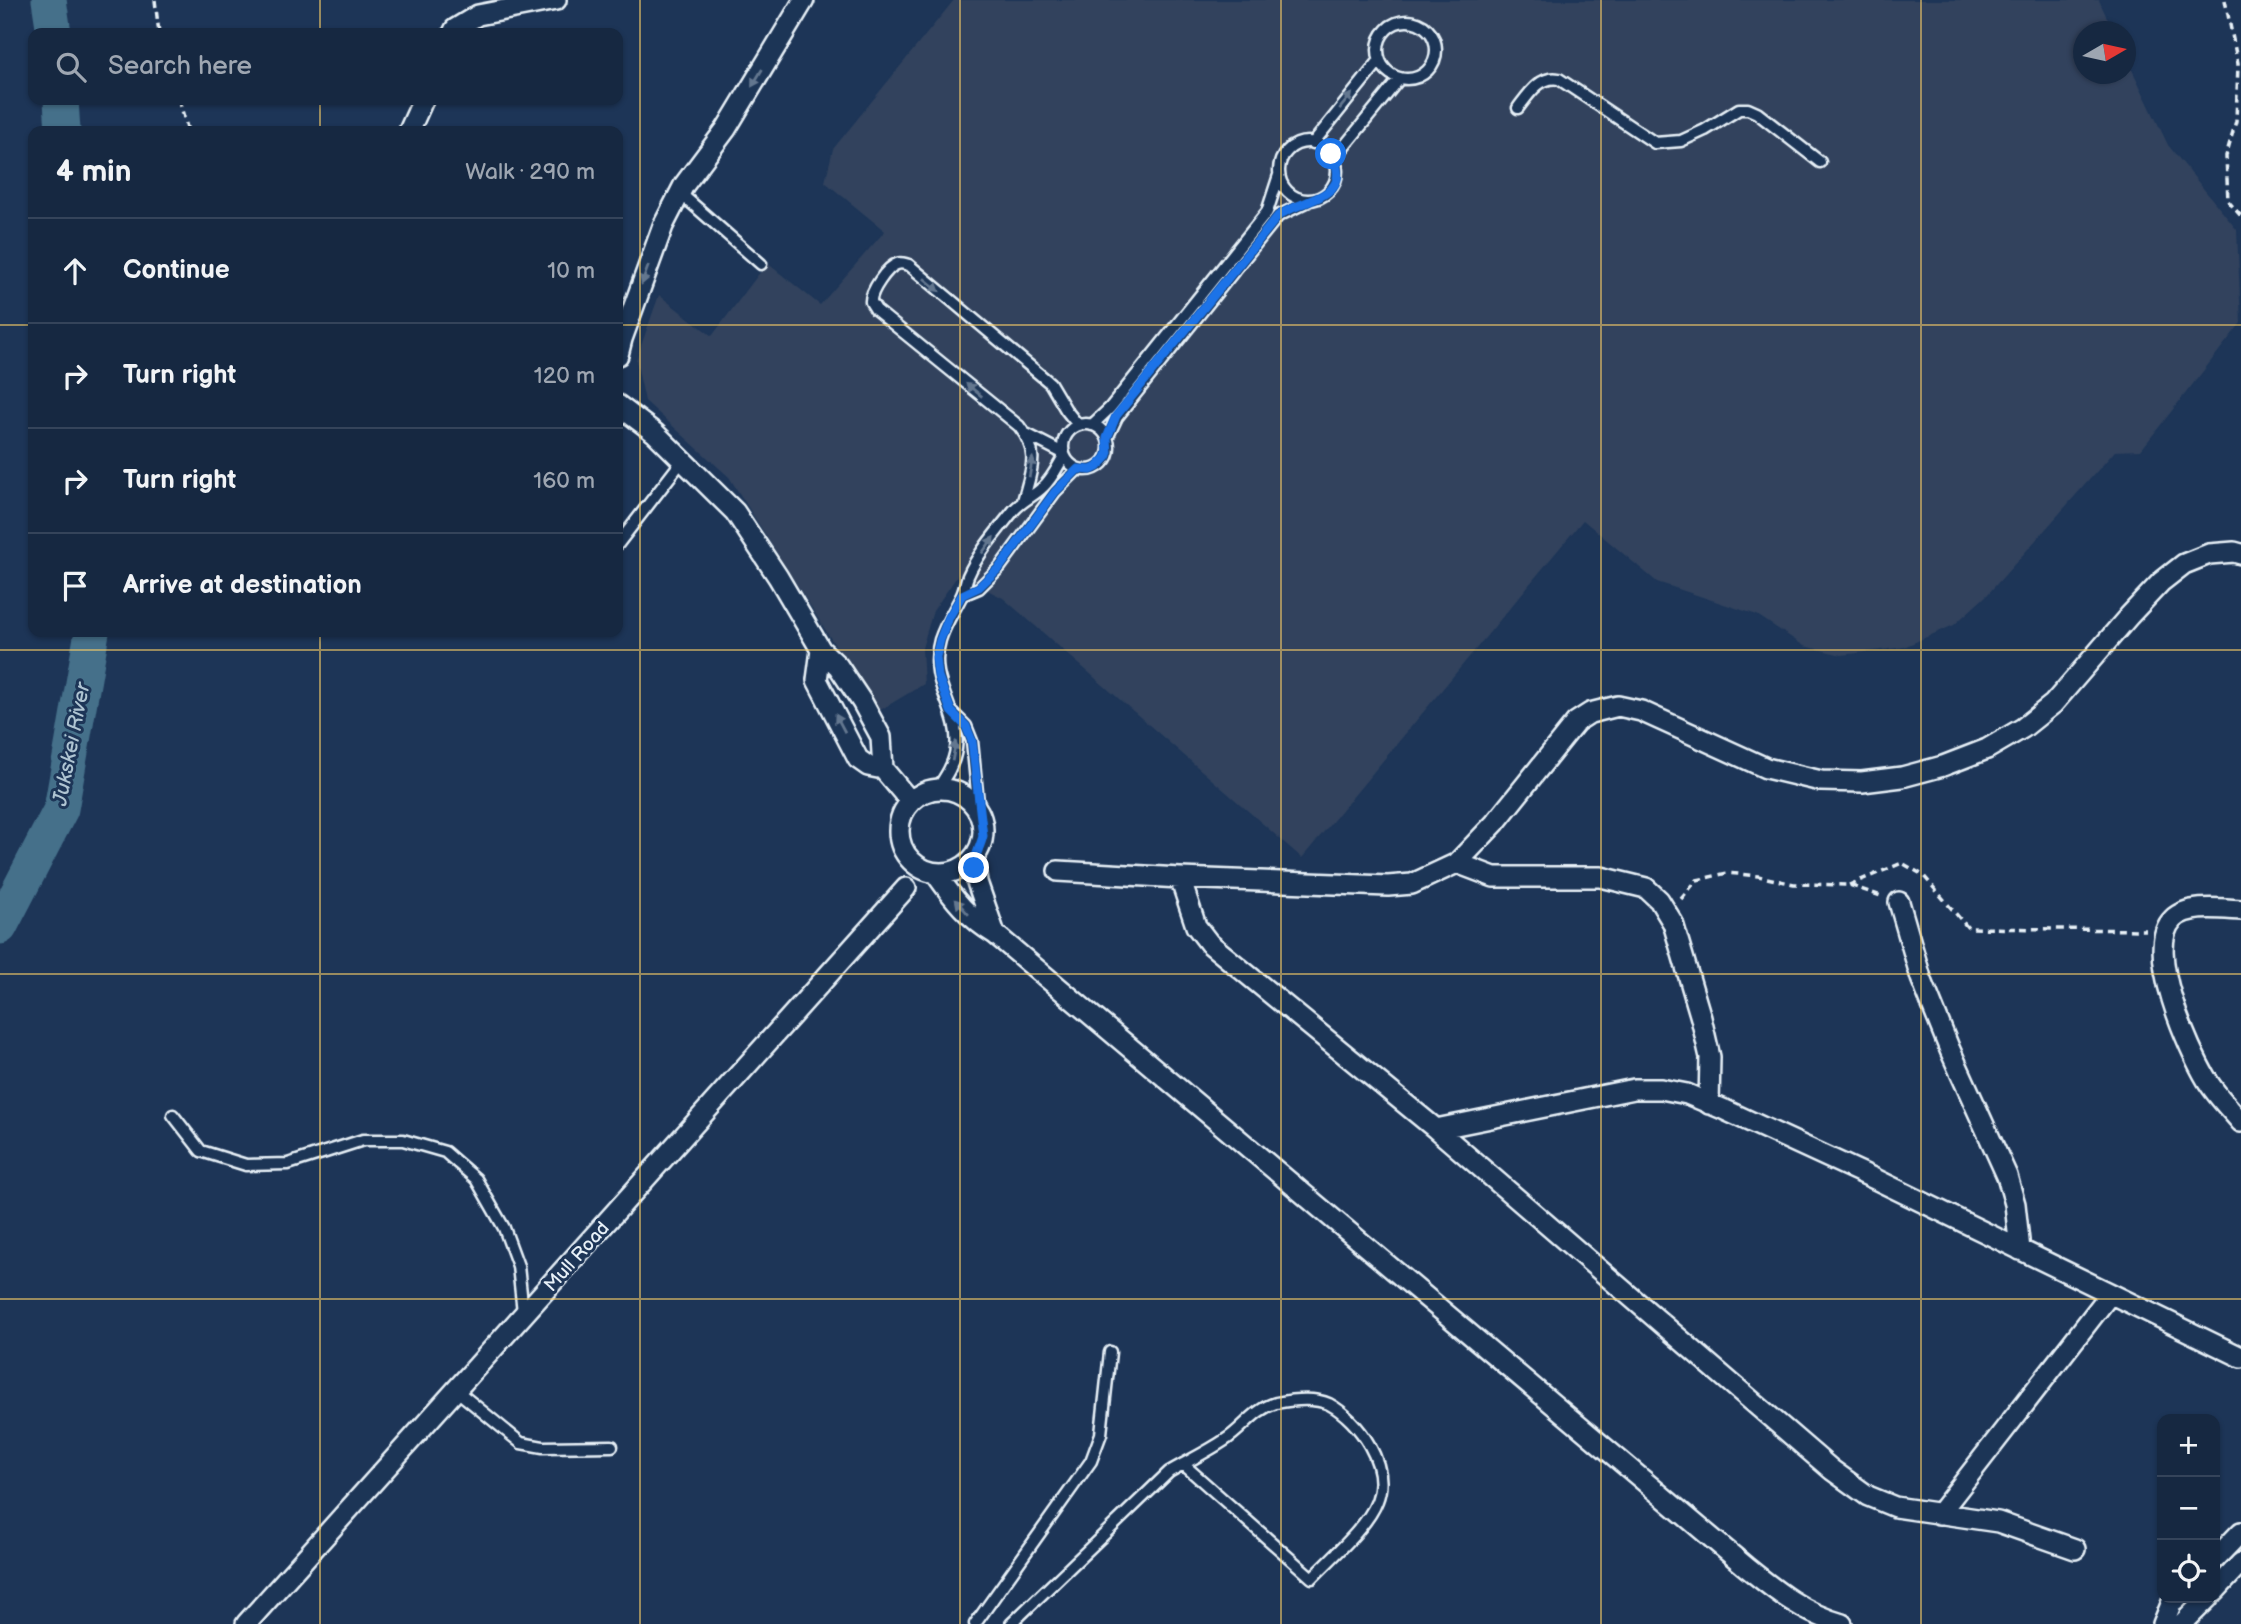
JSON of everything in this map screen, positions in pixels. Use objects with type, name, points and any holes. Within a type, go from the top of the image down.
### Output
[{"type":"street","points":[[457,28],[478,15],[556,0]]},
{"type":"street","points":[[623,335],[663,226],[680,192],[726,129],[804,0]]},
{"type":"street","points":[[411,126],[421,105]]},
{"type":"street","points":[[623,409],[655,433],[735,512],[778,577],[821,650],[838,666],[862,702],[881,737],[883,769],[910,802]]},
{"type":"street","points":[[1058,871],[1388,886],[1412,884],[1457,863],[1495,823],[1576,722],[1590,713],[1618,706],[1641,711],[1766,768],[1821,780],[1863,782],[1902,777],[1943,766],[1987,749],[2023,728],[2053,704],[2161,582],[2184,564],[2208,554],[2241,554]]},
{"type":"street","points":[[821,650],[817,680],[858,759],[868,766],[883,769]]},
{"type":"street","points":[[938,788],[951,789],[972,802],[983,824],[980,848],[974,859],[956,870],[936,874],[923,870],[912,862],[903,852],[898,826],[902,813],[910,802],[923,792],[938,788]]},
{"type":"street","points":[[974,859],[977,882],[995,934]]},
{"type":"street","points":[[1457,863],[1494,877],[1601,877],[1646,888],[1659,900],[1673,923],[1701,1018],[1710,1056],[1709,1104]]},
{"type":"street","points":[[936,874],[964,911],[980,926],[995,934],[1774,1589],[1820,1618],[1842,1624]]},
{"type":"street","points":[[1180,878],[1196,926],[1209,943],[1436,1129],[1832,1470],[1868,1496],[1895,1507],[1998,1522],[2075,1549]]},
{"type":"street","name":"Mull Road","points":[[246,1624],[906,888]]},
{"type":"street","points":[[1899,902],[1921,978],[2007,1176],[2015,1204],[2020,1250]]},
{"type":"street","points":[[2241,910],[2191,911],[2174,918],[2165,930],[2162,950],[2165,976],[2179,1020],[2207,1081],[2241,1122]]},
{"type":"street","points":[[1436,1129],[1633,1089],[1687,1094],[1875,1179],[2241,1357]]},
{"type":"street","points":[[1939,1514],[2110,1294]]},
{"type":"street","points":[[2220,1554],[2241,1532]]},
{"type":"street","points":[[2220,1586],[2241,1563]]},
{"type":"street","points":[[2163,1624],[2172,1603]]},
{"type":"street","points":[[2182,1624],[2203,1603]]},
{"type":"lane","points":[[1408,21],[1425,28],[1435,43],[1434,61],[1421,75],[1409,79],[1400,78],[1387,70],[1380,60],[1380,41],[1391,26],[1408,21]]},
{"type":"lane","points":[[1312,143],[1380,60]]},
{"type":"lane","points":[[1334,159],[1400,78]]},
{"type":"lane","points":[[1518,108],[1537,85],[1546,79],[1559,79],[1655,143],[1681,141],[1739,109],[1748,109],[1757,113],[1820,162]]},
{"type":"lane","points":[[1026,434],[1063,454],[1070,464],[1078,469],[1091,470],[1102,463],[1108,452],[1107,438],[1116,416],[1278,216],[1325,195],[1333,187],[1337,176],[1334,159],[1326,149],[1312,143],[1298,144],[1285,153],[1279,167],[1271,205],[1263,218],[1110,408],[1092,425]]},
{"type":"lane","points":[[1279,174],[1290,194],[1311,200]]},
{"type":"lane","points":[[680,192],[761,264]]},
{"type":"lane","points":[[1023,501],[1033,462],[1026,434],[873,306],[870,298],[872,291],[892,266],[902,263],[909,265],[1050,383],[1078,425]]},
{"type":"lane","points":[[938,788],[951,768],[956,752],[956,739],[951,711],[938,676],[936,657],[949,617],[962,595],[968,575],[983,551],[1023,501],[1042,488],[1063,454],[1063,441],[1073,427],[1092,425],[1099,428],[1107,438]]},
{"type":"lane","points":[[623,538],[682,461]]},
{"type":"lane","points":[[962,595],[979,587],[1000,567],[1055,492],[1078,469]]},
{"type":"lane","points":[[951,711],[966,726],[972,741],[979,812]]},
{"type":"lane","points":[[173,1115],[201,1151],[246,1165],[288,1164],[363,1140],[403,1140],[445,1152],[476,1179],[504,1228],[518,1266],[523,1315]]},
{"type":"lane","points":[[975,1624],[1091,1461],[1101,1434],[1110,1352]]},
{"type":"lane","points":[[456,1390],[521,1443],[543,1447],[612,1446]]},
{"type":"lane","points":[[1011,1624],[1169,1472],[1183,1464],[1226,1440],[1256,1412],[1274,1404],[1301,1400],[1327,1403],[1357,1425],[1371,1445],[1380,1485],[1377,1501],[1364,1522],[1312,1578],[1183,1464]]},
{"type":"path","points":[[155,0],[158,28]]},
{"type":"path","points":[[2225,0],[2238,64],[2236,121],[2226,156],[2228,201],[2241,216]]},
{"type":"path","points":[[180,105],[187,126]]},
{"type":"path","points":[[1849,885],[1902,863],[1923,875],[1968,928],[2165,930]]},
{"type":"path","points":[[1668,914],[1697,880],[1727,873],[1794,884],[1849,885],[1899,902]]},
{"type":"shaded area","points":[[954,0],[2099,0],[2108,21],[2073,21],[2073,84],[2136,84],[2136,78],[2168,145],[2237,230],[2241,323],[2141,450],[2115,451],[1987,595],[1954,625],[1904,647],[1842,655],[1804,646],[1757,615],[1657,582],[1583,520],[1302,858],[1003,598],[958,575],[933,611],[922,648],[924,684],[877,712],[729,477],[645,401],[636,360],[659,295],[712,336],[767,263],[820,305],[885,231],[825,182],[833,149]]},
{"type":"waterway","name":"Jukskei River","points":[[49,0],[53,28]]},
{"type":"waterway","name":"Jukskei River","points":[[61,105],[63,126]]},
{"type":"waterway","name":"Jukskei River","points":[[0,927],[61,809],[91,637]]},
{"type":"route","points":[[974,868],[974,859],[983,836],[983,824],[979,812],[972,741],[966,726],[951,711],[943,694],[936,657],[949,617],[962,595],[979,587],[1000,567],[1062,483],[1078,469],[1091,470],[1102,463],[1108,452],[1107,438],[1116,416],[1278,216],[1318,199],[1331,190],[1337,176],[1337,168],[1331,154]]}]
